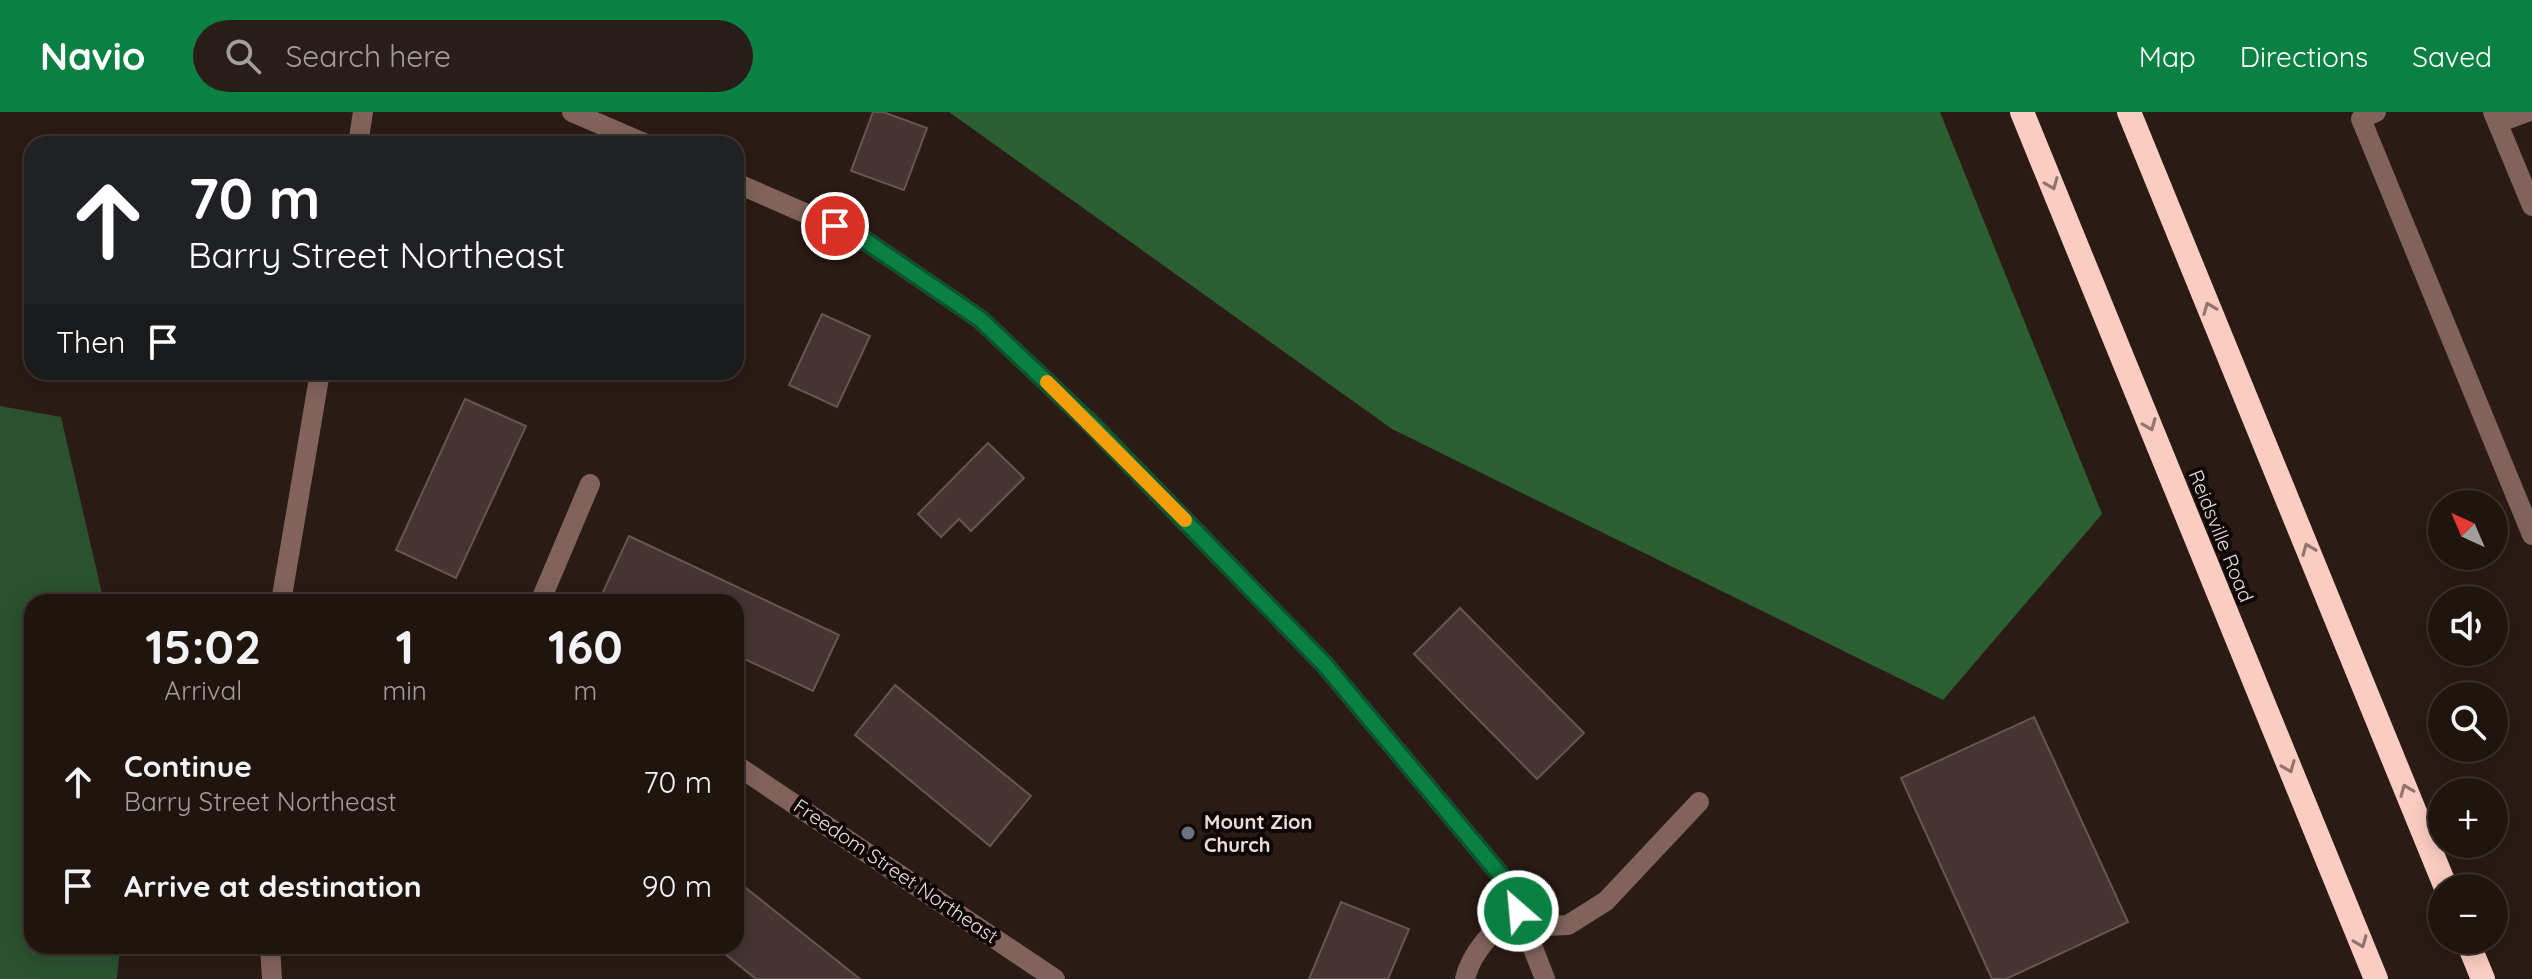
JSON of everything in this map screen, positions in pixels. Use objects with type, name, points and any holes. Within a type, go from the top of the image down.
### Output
[{"type":"highway","name":"Reidsville Road","points":[[2022,112],[2376,979]]},
{"type":"highway","points":[[2129,112],[2440,874]]},
{"type":"highway","points":[[2473,954],[2483,979]]},
{"type":"street","points":[[359,136],[363,112]]},
{"type":"street","points":[[572,112],[628,136]]},
{"type":"street","points":[[2376,112],[2361,119],[2532,535]]},
{"type":"street","points":[[2527,112],[2496,118],[2532,206]]},
{"type":"street","points":[[744,186],[860,237],[980,319],[1091,424],[1325,665],[1508,884],[1545,979]]},
{"type":"street","points":[[282,594],[319,380]]},
{"type":"street","points":[[543,594],[590,484]]},
{"type":"street","name":"Freedom Street Northeast","points":[[744,770],[1055,979]]},
{"type":"street","points":[[1465,979],[1468,967],[1499,923],[1521,919],[1568,925],[1606,901],[1699,802]]},
{"type":"street","points":[[270,954],[272,979]]},
{"type":"green space","points":[[949,112],[1940,112],[2102,514],[1943,700],[1392,429]]},
{"type":"green space","points":[[0,406],[61,417],[102,594],[24,594],[24,954],[119,954],[117,979],[0,979]]},
{"type":"building","points":[[873,112],[883,112],[927,128],[904,190],[851,171]]},
{"type":"building","points":[[822,314],[870,336],[837,407],[789,385]]},
{"type":"building","points":[[465,399],[526,426],[456,578],[396,550]]},
{"type":"building","points":[[988,443],[1024,478],[971,531],[959,519],[941,537],[918,514]]},
{"type":"building","points":[[629,536],[839,635],[813,691],[744,659],[744,594],[603,592]]},
{"type":"building","points":[[1460,608],[1584,733],[1537,779],[1414,654]]},
{"type":"building","points":[[895,685],[1031,796],[990,846],[855,735]]},
{"type":"building","points":[[2034,717],[2128,922],[2006,979],[1992,979],[1901,778]]},
{"type":"building","points":[[744,886],[860,979],[756,979],[725,954],[744,954]]},
{"type":"building","points":[[1341,902],[1409,929],[1388,979],[1309,979]]},
{"type":"slow traffic","points":[[1047,382],[1185,520]]},
{"type":"place","name":"Mount Zion Church","points":[[1188,833]]},
{"type":"route","points":[[835,226],[860,237],[980,319],[1091,424],[1325,665],[1508,884],[1518,911]]}]
